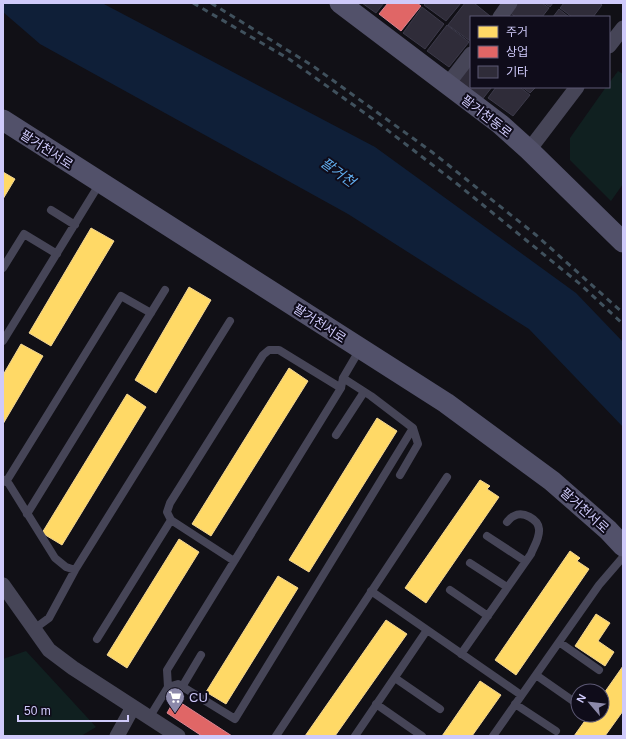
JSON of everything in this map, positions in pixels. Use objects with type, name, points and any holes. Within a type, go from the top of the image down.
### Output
[{"type":"main road","name":"팔거천동로","points":[[340,3],[500,124],[529,150],[623,242]]},
{"type":"main road","name":"팔거천서로","points":[[3,120],[446,403],[552,481],[608,530],[623,546]]},
{"type":"street","points":[[610,45],[623,28]]},
{"type":"street","points":[[447,85],[470,55]]},
{"type":"street","points":[[529,150],[576,88]]},
{"type":"street","points":[[3,586],[49,650],[73,668],[178,736]]},
{"type":"street","points":[[117,736],[133,707]]},
{"type":"lane","points":[[3,341],[100,182]]},
{"type":"lane","points":[[51,210],[75,225]]},
{"type":"lane","points":[[3,268],[24,234],[57,254]]},
{"type":"lane","points":[[27,514],[165,290]]},
{"type":"lane","points":[[75,570],[66,567],[55,558],[9,484],[5,481],[121,296],[151,313]]},
{"type":"lane","points":[[34,628],[49,618],[75,570],[230,321]]},
{"type":"lane","points":[[150,718],[168,687],[167,670],[341,388],[343,378],[360,349]]},
{"type":"lane","points":[[234,561],[171,520],[167,512],[170,503],[263,355],[269,350],[279,350],[341,388]]},
{"type":"lane","points":[[343,378],[413,428],[418,444],[400,475]]},
{"type":"lane","points":[[336,435],[364,392]]},
{"type":"lane","points":[[168,687],[178,684],[235,719],[413,428]]},
{"type":"lane","points":[[276,736],[447,477]]},
{"type":"lane","points":[[461,654],[531,554],[537,541],[539,531],[538,526],[534,520],[527,515],[520,514],[513,516],[506,522]]},
{"type":"lane","points":[[97,639],[171,520]]},
{"type":"lane","points":[[487,536],[525,562]]},
{"type":"lane","points":[[494,736],[521,695],[599,585],[623,557]]},
{"type":"lane","points":[[470,563],[507,587]]},
{"type":"lane","points":[[450,590],[488,616]]},
{"type":"lane","points":[[371,591],[521,695]]},
{"type":"lane","points":[[357,735],[376,704],[427,630]]},
{"type":"lane","points":[[559,642],[600,670]]},
{"type":"lane","points":[[182,687],[201,655]]},
{"type":"lane","points":[[536,675],[570,699]]},
{"type":"lane","points":[[395,678],[440,709]]},
{"type":"lane","points":[[376,704],[422,736]]},
{"type":"lane","points":[[515,704],[556,731]]},
{"type":"shaded area","points":[[618,71],[623,74],[623,184],[611,201],[570,160],[570,138],[605,88],[610,88],[610,82]]},
{"type":"shaded area","points":[[26,651],[96,727],[81,736],[3,736],[3,659]]},
{"type":"water","name":"팔거천","points":[[3,3],[102,3],[375,147],[576,293],[623,342],[623,427],[529,329],[348,214],[40,44],[3,12]]},
{"type":"building: 주거","points":[[3,172],[15,179],[3,199]]},
{"type":"building: 주거","points":[[91,228],[114,241],[51,346],[29,333]]},
{"type":"building: 주거","points":[[189,287],[211,300],[156,393],[135,380]]},
{"type":"building: 주거","points":[[21,344],[43,356],[3,424],[3,375]]},
{"type":"building: 주거","points":[[289,368],[308,381],[211,536],[192,524]]},
{"type":"building: 주거","points":[[127,394],[146,407],[62,545],[42,533]]},
{"type":"building: 주거","points":[[377,418],[397,431],[309,572],[289,560]]},
{"type":"building: 주거","points":[[480,480],[490,486],[487,489],[499,497],[426,603],[405,588]]},
{"type":"building: 주거","points":[[179,539],[199,552],[127,668],[107,655]]},
{"type":"building: 주거","points":[[570,551],[580,558],[577,561],[589,569],[516,675],[495,660]]},
{"type":"building: 주거","points":[[278,576],[298,588],[226,704],[206,692]]},
{"type":"building: 주거","points":[[596,614],[610,623],[598,641],[614,652],[605,666],[575,646]]},
{"type":"building: 주거","points":[[386,620],[407,634],[335,736],[305,736]]},
{"type":"building: 주거","points":[[623,666],[623,711],[605,736],[574,736],[583,723],[610,723],[610,685]]},
{"type":"building: 주거","points":[[480,681],[501,695],[472,736],[442,736]]},
{"type":"building: 상업","points":[[388,3],[417,3],[421,6],[401,31],[379,14]]},
{"type":"building: 상업","points":[[175,699],[232,736],[202,736],[167,713]]},
{"type":"building: 기타","points":[[362,3],[384,3],[376,13]]},
{"type":"building: 기타","points":[[426,3],[461,3],[446,21],[424,5]]},
{"type":"building: 기타","points":[[465,3],[474,3],[490,16],[470,16],[470,41],[448,25]]},
{"type":"building: 기타","points":[[514,3],[542,3],[549,8],[543,16],[514,16],[507,11]]},
{"type":"building: 기타","points":[[544,3],[553,3],[550,7]]},
{"type":"building: 기타","points":[[564,3],[599,3],[602,5],[594,16],[571,16],[560,8]]},
{"type":"building: 기타","points":[[422,7],[444,24],[425,49],[403,33]]},
{"type":"building: 기타","points":[[559,9],[568,16],[554,16]]},
{"type":"building: 기타","points":[[447,25],[469,42],[449,67],[427,51]]},
{"type":"building: 기타","points":[[470,65],[470,88],[491,88],[481,101],[456,83]]},
{"type":"building: 기타","points":[[495,88],[521,88],[530,95],[513,116],[488,98]]},
{"type":"building: 기타","points":[[523,88],[535,88],[530,93]]},
{"type":"railway","points":[[193,3],[289,59],[373,119],[456,183],[580,284],[623,324]]},
{"type":"railway","points":[[211,3],[313,66],[432,152],[536,235],[623,313]]},
{"type":"place","name":"CU","points":[[175,714]]}]
